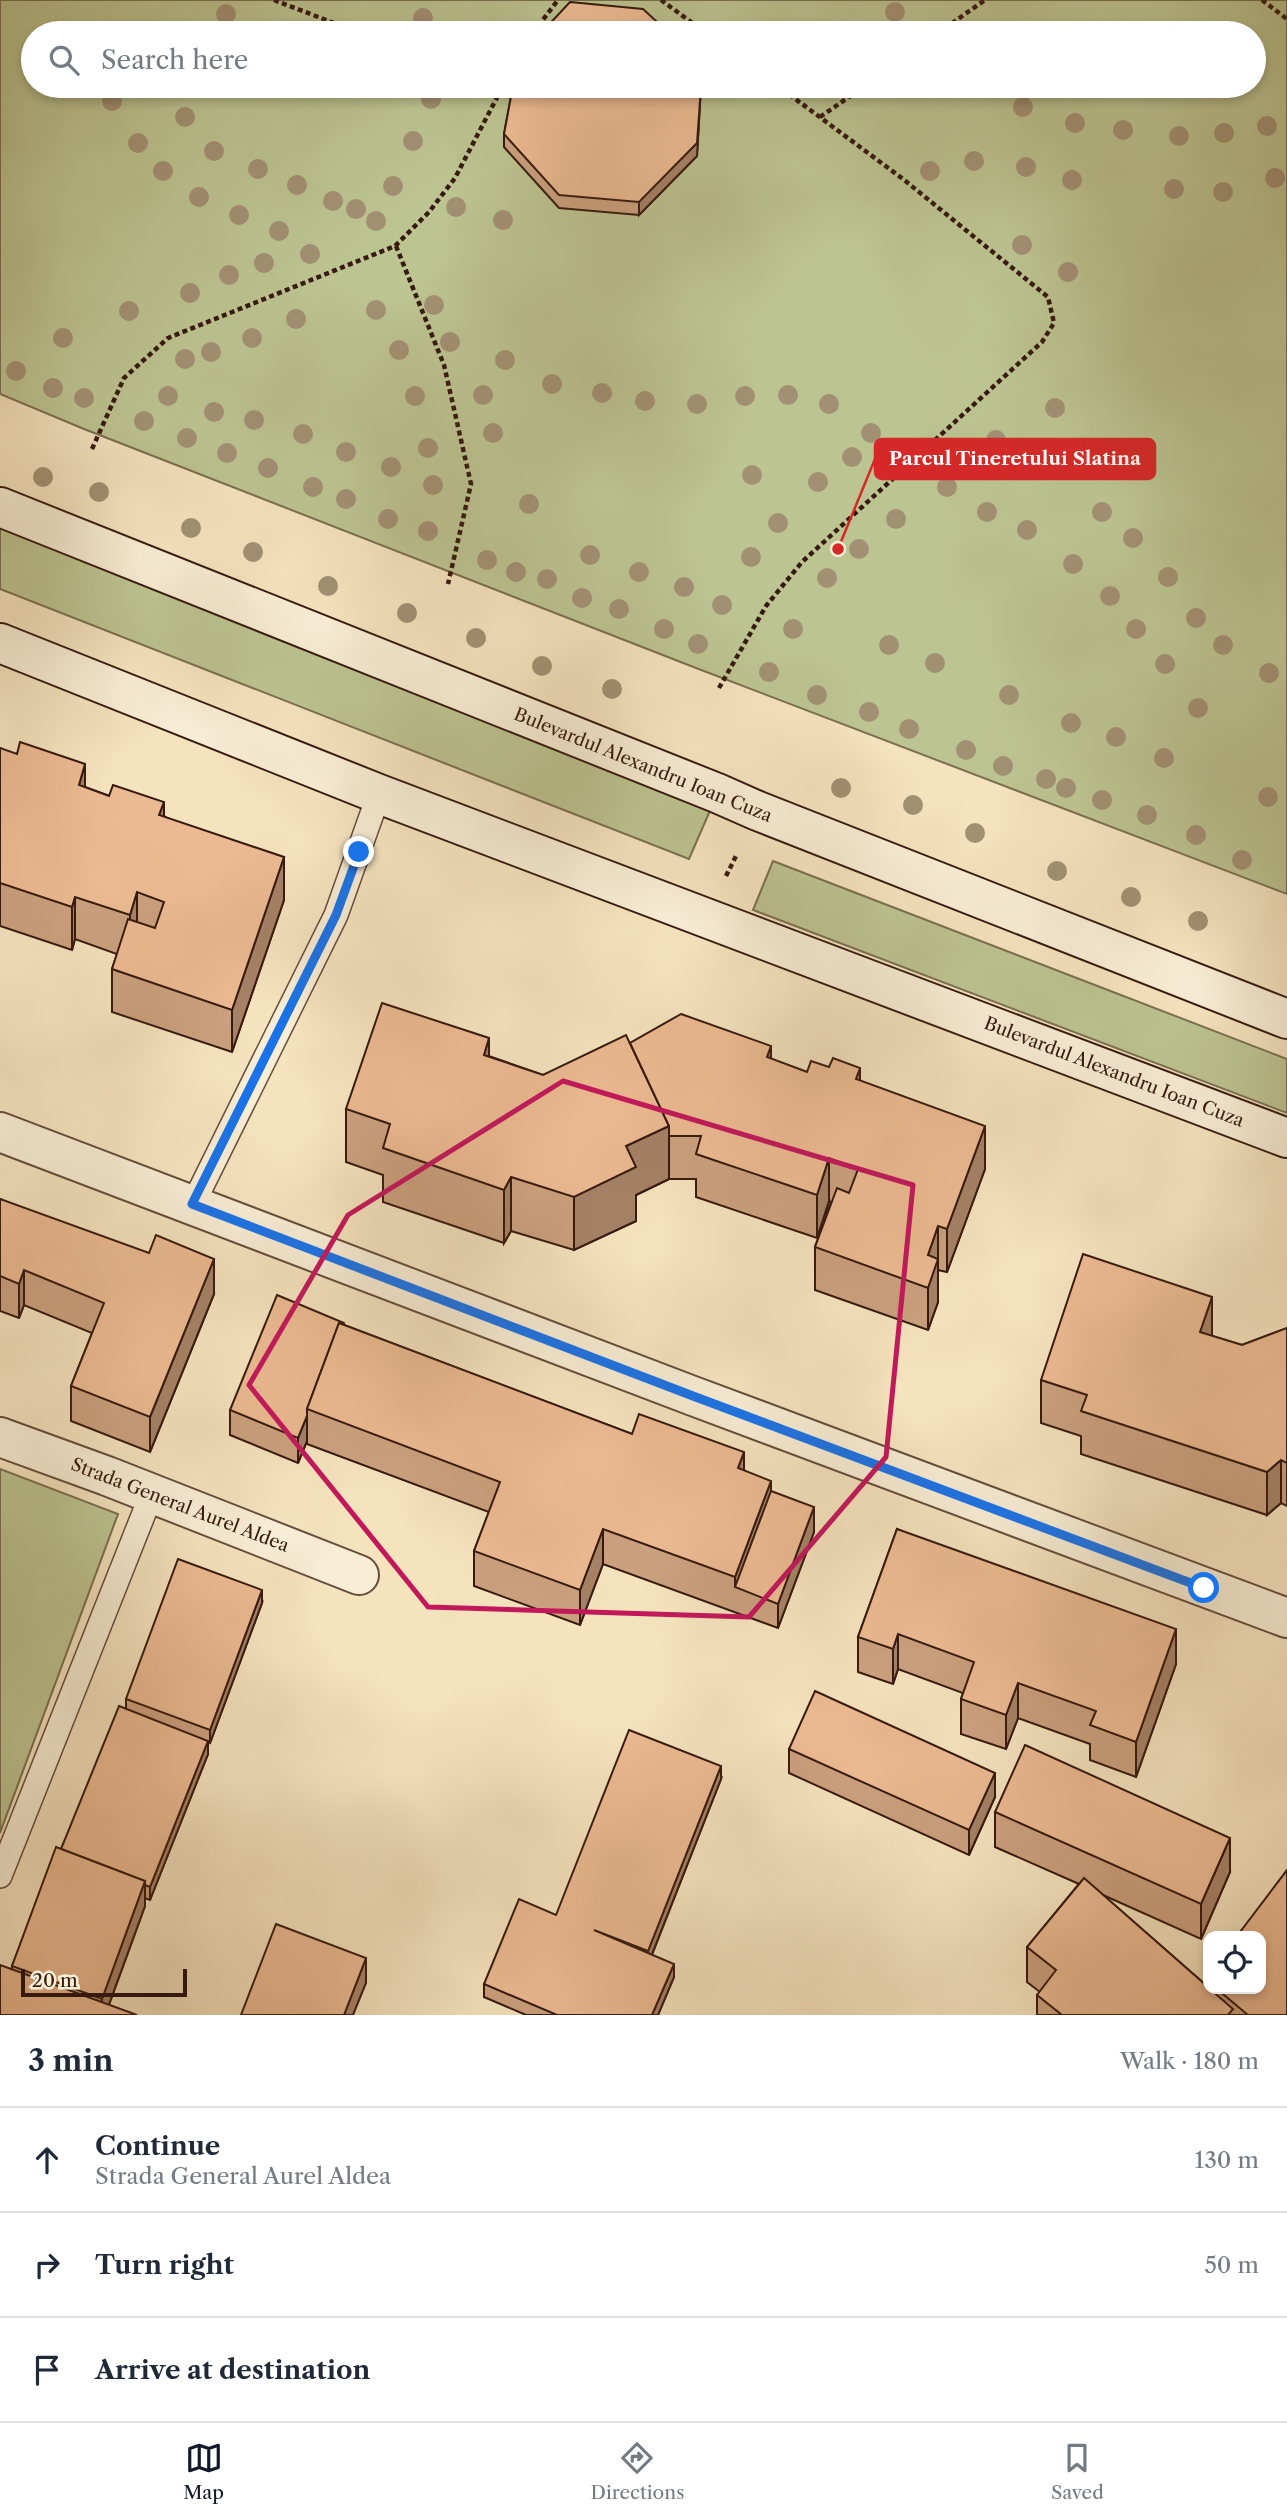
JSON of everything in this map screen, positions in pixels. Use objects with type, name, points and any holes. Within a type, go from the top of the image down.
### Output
[{"type":"main road","name":"Bulevardul Alexandru Ioan Cuza","points":[[0,508],[1287,1020]]},
{"type":"main road","name":"Bulevardul Alexandru Ioan Cuza","points":[[0,643],[379,794],[1287,1138]]},
{"type":"main road","points":[[0,1132],[693,1396],[1287,1618]]},
{"type":"main road","name":"Strada General Aurel Aldea","points":[[0,1437],[152,1493],[359,1575]]},
{"type":"lane","points":[[192,1204],[336,915],[379,794]]},
{"type":"lane","points":[[0,1876],[152,1493]]},
{"type":"path","points":[[274,0],[329,21]]},
{"type":"path","points":[[542,21],[558,0]]},
{"type":"path","points":[[661,0],[690,21]]},
{"type":"path","points":[[956,21],[985,0]]},
{"type":"path","points":[[1262,0],[1287,19]]},
{"type":"path","points":[[92,449],[124,378],[167,338],[396,246],[429,212],[455,178],[494,98]]},
{"type":"path","points":[[719,688],[766,606],[802,562],[1042,342],[1054,323],[1048,297],[903,179],[794,98]]},
{"type":"path","points":[[820,117],[848,98]]},
{"type":"path","points":[[396,246],[444,365],[471,484],[448,584]]},
{"type":"path","points":[[725,880],[741,847]]},
{"type":"highlighted area","points":[[563,1081],[913,1185],[886,1457],[749,1617],[428,1607],[249,1385],[348,1215]]},
{"type":"green space","points":[[0,0],[1287,0],[1287,894],[696,668],[0,394]]},
{"type":"green space","points":[[0,526],[712,806],[689,859],[0,589]]},
{"type":"green space","points":[[773,861],[1287,1059],[1287,1113],[753,910]]},
{"type":"green space","points":[[0,1469],[118,1514],[0,1833]]},
{"type":"building","points":[[570,2],[643,9],[656,21],[552,21]]},
{"type":"building","points":[[511,98],[700,98],[697,143],[639,202],[559,195],[504,134]]},
{"type":"building","points":[[20,742],[85,764],[79,785],[109,796],[113,785],[164,802],[159,815],[284,857],[232,1010],[112,969],[128,919],[155,928],[164,902],[137,892],[130,915],[75,897],[72,907],[0,883],[0,748],[17,754]]},
{"type":"building","points":[[382,1003],[489,1038],[484,1055],[543,1075],[626,1035],[669,1126],[626,1146],[636,1167],[574,1197],[511,1177],[504,1190],[383,1148],[390,1124],[346,1109]]},
{"type":"building","points":[[681,1014],[771,1046],[767,1057],[807,1072],[811,1061],[829,1067],[833,1058],[860,1068],[856,1079],[985,1126],[947,1229],[938,1226],[928,1255],[938,1259],[928,1288],[815,1247],[837,1188],[849,1193],[858,1169],[829,1158],[817,1195],[696,1154],[701,1136],[669,1136],[669,1126],[630,1043]]},
{"type":"building","points":[[0,1199],[149,1253],[156,1235],[214,1259],[150,1417],[71,1386],[104,1303],[24,1270],[19,1284],[0,1276]]},
{"type":"building","points":[[1083,1254],[1212,1297],[1200,1332],[1242,1345],[1287,1328],[1287,1463],[1281,1460],[1267,1472],[1081,1411],[1087,1395],[1041,1380]]},
{"type":"building","points":[[277,1295],[344,1323],[339,1323],[298,1438],[230,1410]]},
{"type":"building","points":[[339,1323],[632,1434],[639,1414],[744,1452],[738,1468],[771,1481],[735,1577],[603,1529],[580,1590],[474,1551],[500,1482],[307,1409]]},
{"type":"building","points":[[771,1491],[814,1507],[778,1604],[735,1587]]},
{"type":"building","points":[[897,1529],[1176,1629],[1136,1742],[1090,1725],[1096,1711],[1018,1683],[1006,1715],[961,1699],[974,1662],[898,1634],[893,1649],[858,1637]]},
{"type":"building","points":[[178,1559],[262,1590],[210,1730],[126,1699]]},
{"type":"building","points":[[815,1691],[995,1773],[969,1830],[789,1749]]},
{"type":"building","points":[[119,1706],[208,1741],[150,1887],[145,1885],[145,1881],[61,1849]]},
{"type":"building","points":[[629,1730],[721,1766],[648,1951],[594,1930],[674,1964],[652,2015],[557,2015],[484,1984],[519,1899],[556,1915]]},
{"type":"building","points":[[1025,1745],[1230,1838],[1201,1904],[995,1812]]},
{"type":"building","points":[[56,1847],[145,1881],[102,1999],[12,1966]]},
{"type":"building","points":[[1287,1870],[1287,2015],[1248,2015],[1223,1994],[1266,1994],[1266,1931],[1241,1931]]},
{"type":"building","points":[[1084,1878],[1203,1983],[1203,1994],[1216,1994],[1233,2009],[1228,2015],[1062,2015],[1037,1995],[1056,1970],[1027,1947]]},
{"type":"building","points":[[276,1924],[366,1958],[344,2015],[241,2015]]},
{"type":"building","points":[[0,1965],[137,2015],[0,2015]]},
{"type":"place","name":"Parcul Tineretului Slatina","points":[[838,549]]},
{"type":"route","points":[[359,852],[336,915],[192,1204],[1204,1588]]}]
